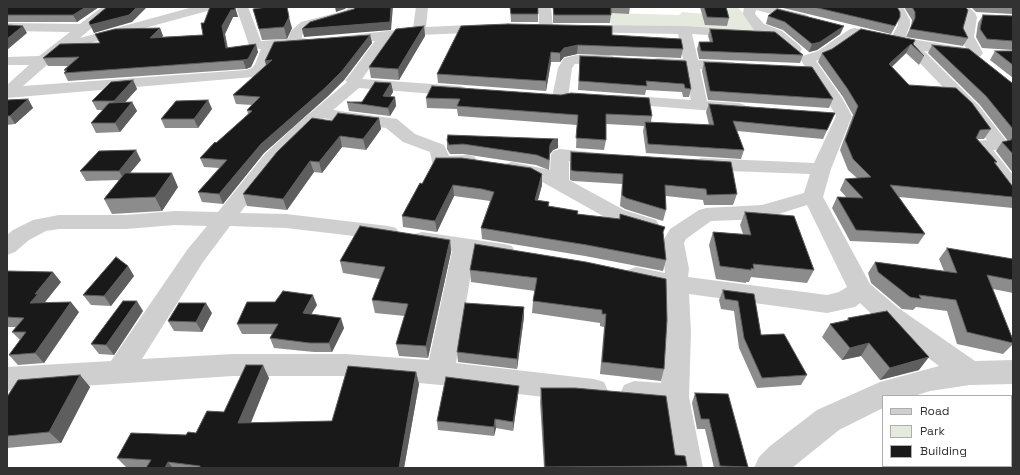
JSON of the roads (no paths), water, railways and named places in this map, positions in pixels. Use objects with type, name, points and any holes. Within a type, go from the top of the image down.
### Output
[{"type":"street","points":[[7,93],[57,48],[110,7]]},
{"type":"street","points":[[57,48],[207,7]]},
{"type":"street","points":[[242,7],[256,45],[500,27]]},
{"type":"street","points":[[294,43],[296,34],[306,24],[350,13],[355,7]]},
{"type":"street","points":[[419,32],[422,7]]},
{"type":"street","points":[[545,7],[546,28]]},
{"type":"street","points":[[750,7],[749,14],[759,27],[777,34],[834,98],[836,115],[813,197],[861,290],[888,314],[970,373]]},
{"type":"street","points":[[759,7],[815,21]]},
{"type":"street","points":[[962,7],[971,17],[967,37],[972,53]]},
{"type":"street","points":[[894,8],[904,20],[904,25],[896,40]]},
{"type":"street","points":[[971,17],[984,18]]},
{"type":"street","points":[[7,27],[84,28]]},
{"type":"street","points":[[531,28],[684,30],[777,34]]},
{"type":"street","points":[[684,30],[700,105]]},
{"type":"street","points":[[807,66],[823,54],[859,32],[921,46],[972,53],[988,60]]},
{"type":"street","points":[[355,83],[353,80],[386,36]]},
{"type":"street","points":[[7,93],[248,74],[256,71],[262,64],[270,45]]},
{"type":"street","points":[[921,46],[917,52],[973,109],[999,143],[997,146],[980,145],[980,147],[1011,183]]},
{"type":"street","points":[[578,97],[553,97],[569,61],[589,58],[623,60]]},
{"type":"street","points":[[7,61],[43,60]]},
{"type":"street","points":[[646,62],[747,67]]},
{"type":"street","points":[[119,372],[195,256],[272,158],[355,83],[472,91]]},
{"type":"street","points":[[600,98],[753,109]]},
{"type":"street","points":[[322,112],[333,116],[391,122],[409,138],[438,149],[441,162],[463,161],[536,172],[617,215],[678,234]]},
{"type":"street","points":[[559,184],[560,155],[622,159]]},
{"type":"street","points":[[684,163],[821,169]]},
{"type":"street","points":[[687,468],[675,397],[678,332],[676,284],[677,268],[673,243],[678,234],[706,215],[763,212],[813,197]]},
{"type":"street","points":[[7,247],[21,235],[41,225],[59,222],[126,222],[174,218],[286,221],[394,234],[526,256]]},
{"type":"street","points":[[440,373],[465,245]]},
{"type":"street","points":[[615,272],[676,284],[826,304],[846,300],[861,290]]},
{"type":"street","points":[[7,379],[233,365],[345,365],[440,373],[600,391],[675,397]]},
{"type":"street","points":[[770,468],[781,457],[828,420],[890,391],[930,379],[970,373],[1013,372]]}]
